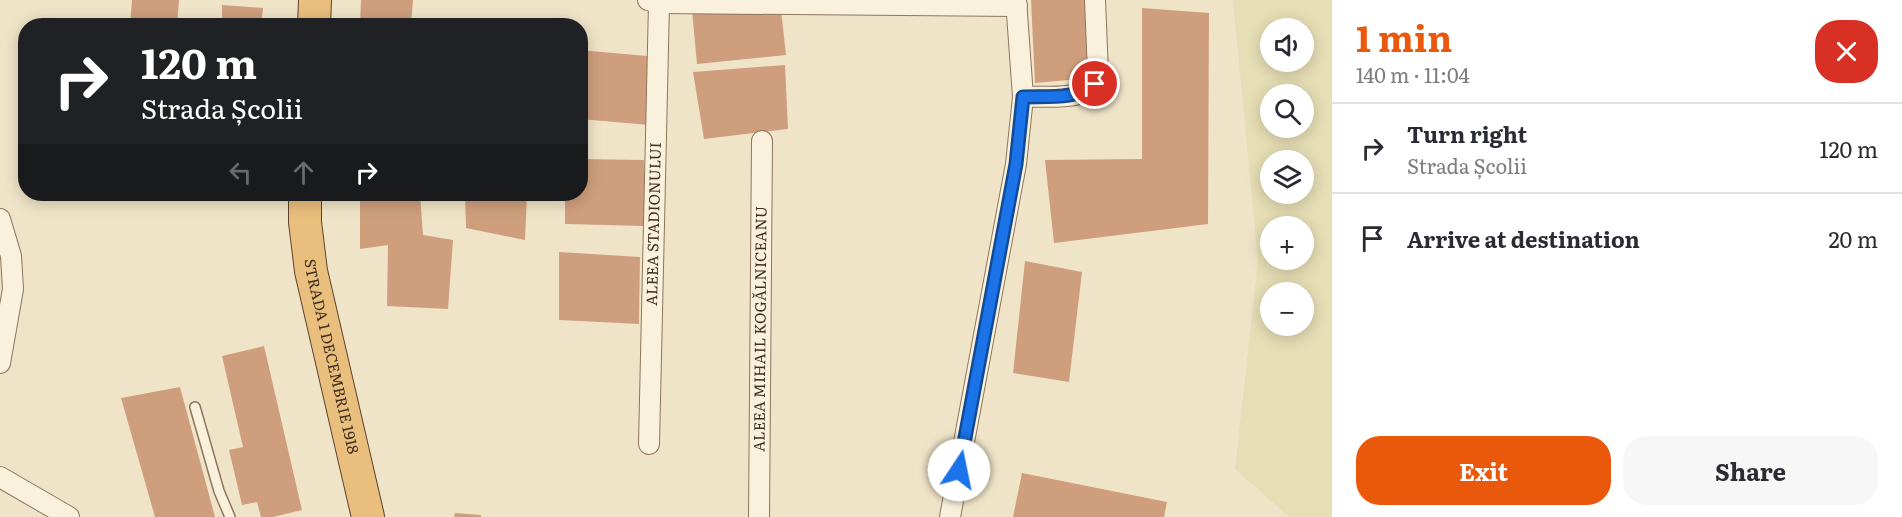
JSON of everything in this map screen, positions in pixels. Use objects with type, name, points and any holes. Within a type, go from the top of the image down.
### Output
[{"type":"highway","points":[[314,18],[315,0]]},
{"type":"highway","name":"STRADA 1 DECEMBRIE 1918","points":[[305,201],[311,271],[368,517]]},
{"type":"street","points":[[1023,97],[1086,92],[1095,84],[1098,73],[1095,0]]},
{"type":"street","name":"ALEEA STADIONULUI","points":[[649,444],[654,2],[1017,3]]},
{"type":"street","points":[[950,517],[1016,164],[1023,97],[1017,3]]},
{"type":"street","name":"ALEEA MIHAIL KOGĂLNICEANU","points":[[759,517],[762,141]]},
{"type":"street","points":[[0,219],[12,256],[13,289],[0,363]]},
{"type":"street","points":[[0,477],[69,517]]},
{"type":"lane","points":[[195,407],[219,491],[230,517]]},
{"type":"shaded area","points":[[1233,0],[1332,0],[1332,517],[1289,517],[1235,469],[1258,261]]},
{"type":"building","points":[[132,0],[179,0],[178,18],[131,18]]},
{"type":"building","points":[[361,0],[413,0],[412,18],[360,18]]},
{"type":"building","points":[[1031,0],[1085,0],[1090,78],[1035,83]]},
{"type":"building","points":[[222,5],[263,8],[262,18],[222,18]]},
{"type":"building","points":[[1142,8],[1209,13],[1208,224],[1054,243],[1045,160],[1142,159]]},
{"type":"building","points":[[781,10],[786,55],[697,64],[692,11]]},
{"type":"building","points":[[588,51],[647,56],[649,125],[588,120]]},
{"type":"building","points":[[785,65],[788,129],[704,139],[693,72]]},
{"type":"building","points":[[588,159],[644,160],[645,226],[565,224],[565,201],[588,201]]},
{"type":"building","points":[[360,201],[421,201],[423,235],[453,240],[448,309],[387,306],[388,245],[360,249]]},
{"type":"building","points":[[465,201],[527,201],[525,240],[466,228]]},
{"type":"building","points":[[559,252],[640,257],[639,324],[559,320]]},
{"type":"building","points":[[1025,261],[1082,272],[1069,382],[1013,373]]},
{"type":"building","points":[[264,346],[302,510],[273,517],[261,517],[257,502],[242,505],[229,450],[243,447],[222,356]]},
{"type":"building","points":[[180,387],[215,517],[155,517],[121,398]]},
{"type":"building","points":[[1022,473],[1167,502],[1164,517],[1013,517]]},
{"type":"building","points":[[455,513],[481,515],[481,517],[454,517]]},
{"type":"route","points":[[959,470],[1016,164],[1023,97],[1086,92],[1095,84]]}]
